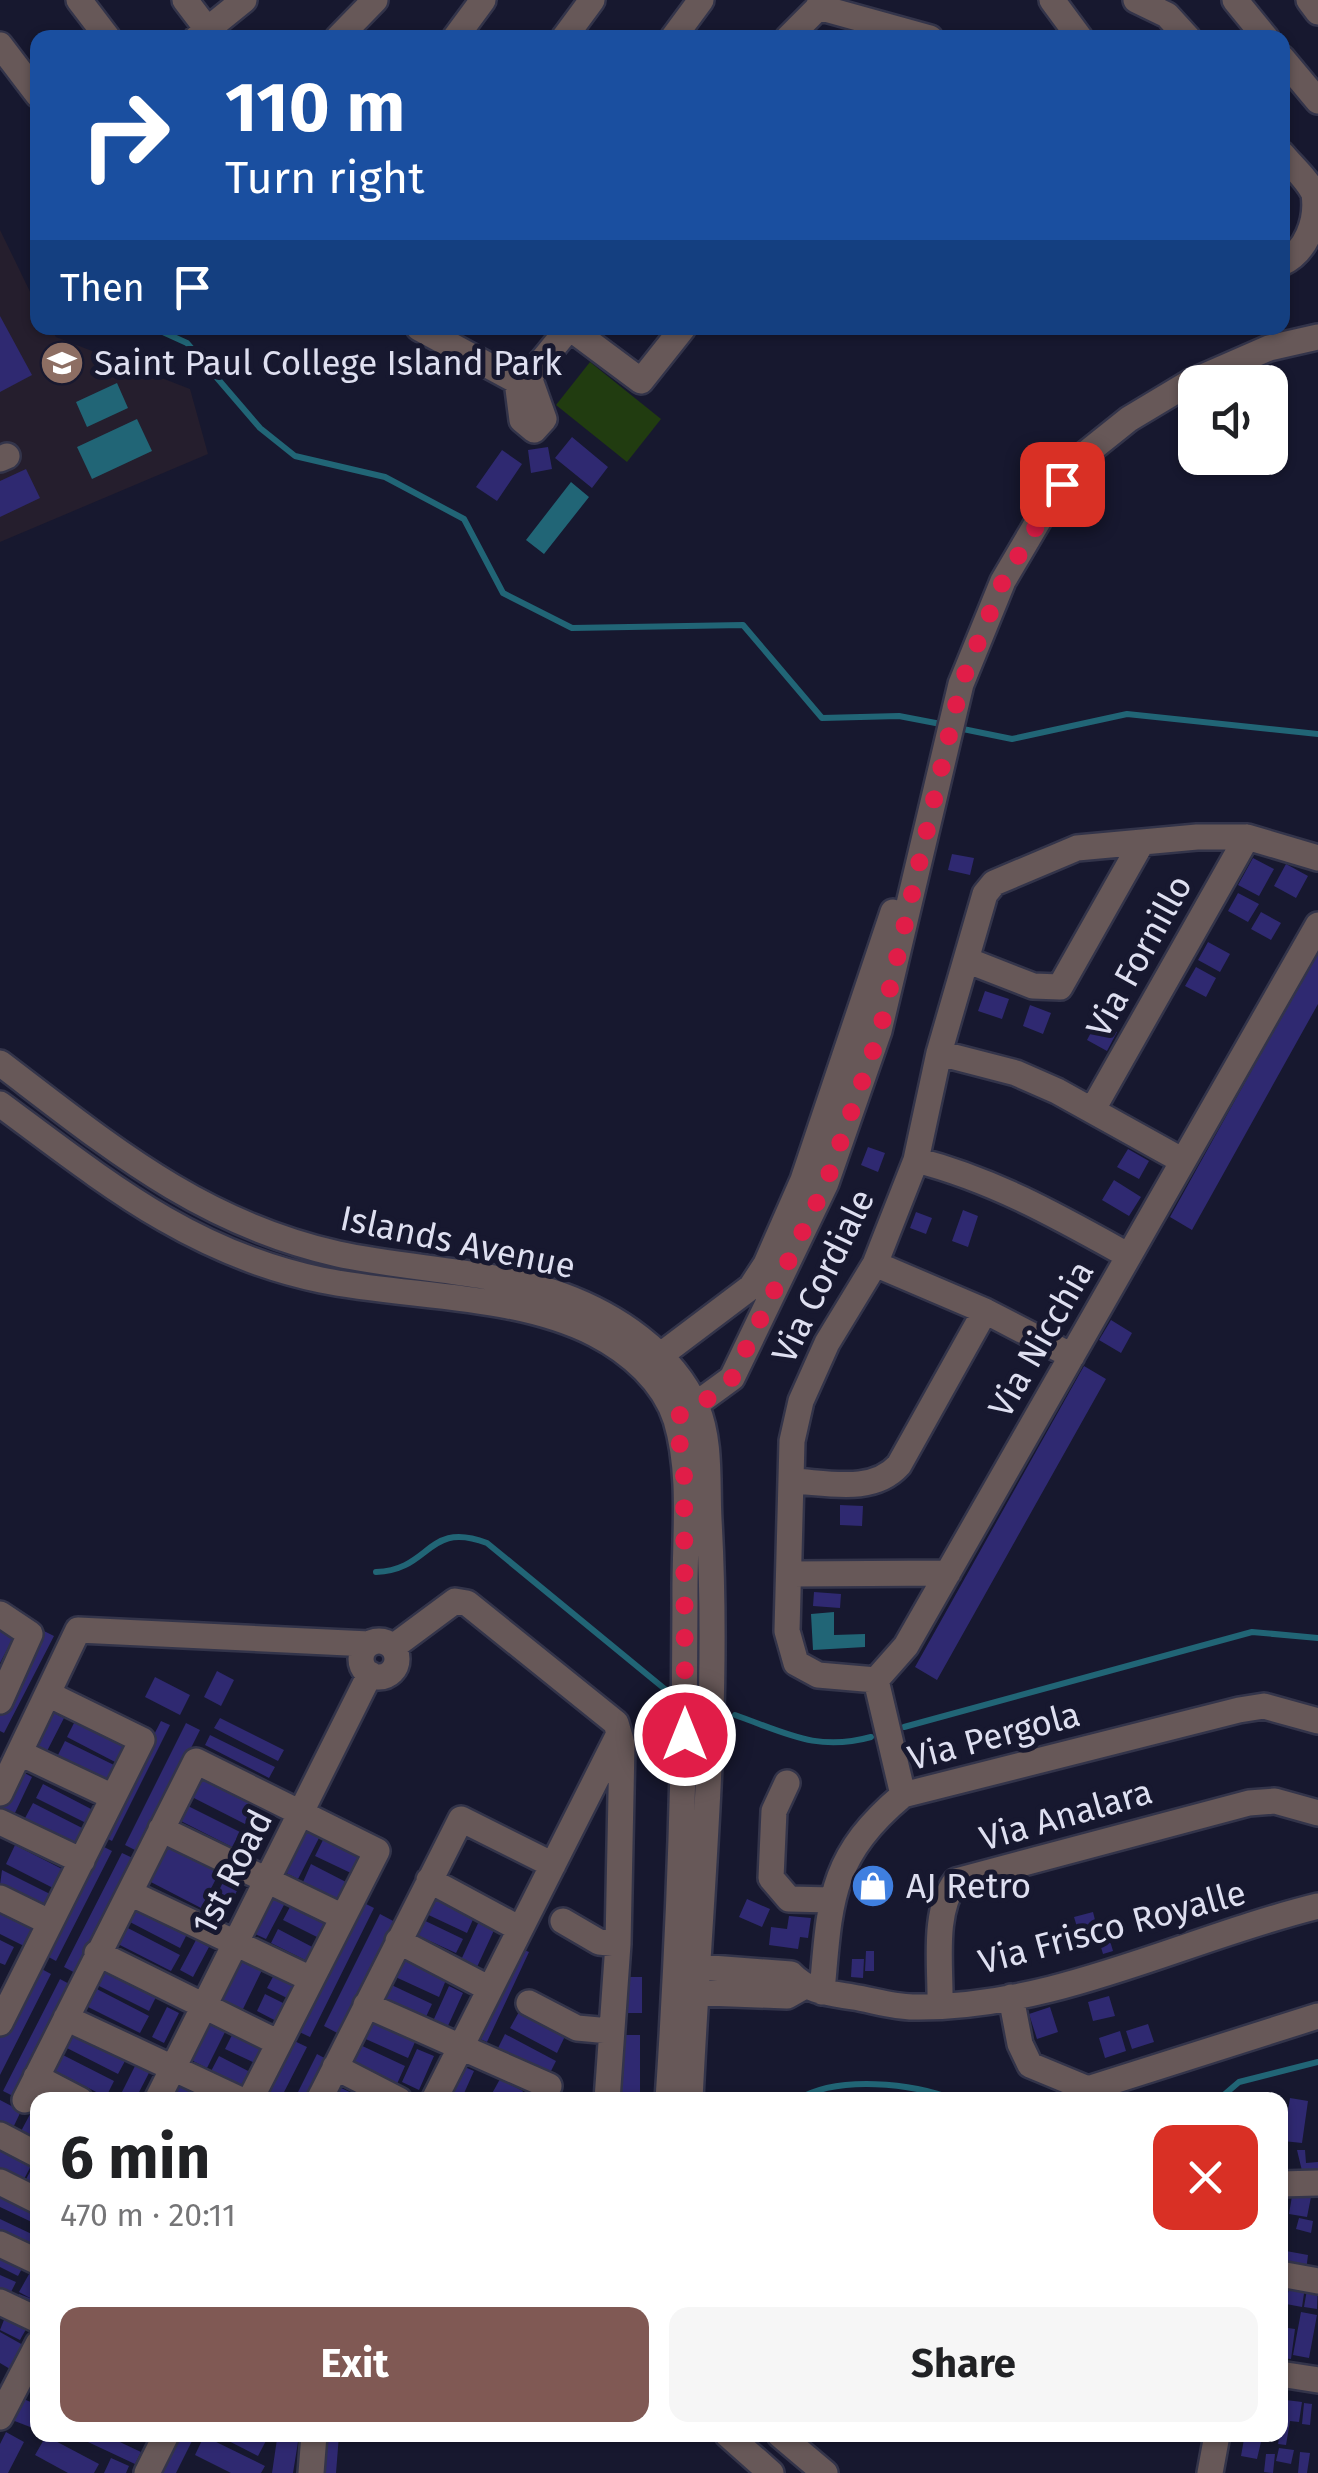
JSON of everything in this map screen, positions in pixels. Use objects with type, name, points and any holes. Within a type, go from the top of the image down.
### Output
[{"type":"street","points":[[79,0],[102,30]]},
{"type":"street","points":[[185,0],[200,30]]},
{"type":"street","points":[[206,30],[244,0]]},
{"type":"street","points":[[346,30],[375,0]]},
{"type":"street","points":[[461,30],[483,0]]},
{"type":"street","points":[[570,30],[592,0]]},
{"type":"street","points":[[679,30],[701,0]]},
{"type":"street","points":[[1052,0],[1074,30]]},
{"type":"street","points":[[1136,0],[1167,15],[1181,30]]},
{"type":"street","points":[[1235,0],[1259,30]]},
{"type":"street","points":[[1309,0],[1318,12]]},
{"type":"street","points":[[796,30],[822,4],[900,30]]},
{"type":"street","points":[[0,45],[30,84]]},
{"type":"street","points":[[1290,68],[1318,101]]},
{"type":"street","points":[[1290,164],[1314,193],[1317,208],[1308,241],[1290,257]]},
{"type":"street","points":[[450,335],[523,380],[564,335]]},
{"type":"street","points":[[579,335],[641,381],[677,335]]},
{"type":"street","points":[[686,1412],[732,1378],[803,1180],[872,966],[923,838],[961,684],[1003,581],[1080,460],[1129,419],[1189,382],[1268,348],[1317,336]]},
{"type":"street","name":"Via Cordiale","points":[[876,1680],[818,1675],[796,1664],[788,1632],[792,1441],[800,1402],[827,1343],[875,1264],[916,1160],[939,1053],[969,961],[978,910],[994,882],[1077,848],[1246,837],[1318,858]]},
{"type":"street","name":"Via Fornillo","points":[[1093,1110],[1246,837]]},
{"type":"street","points":[[969,961],[1033,986],[1060,987],[1142,842]]},
{"type":"street","name":"Via Nicchia","points":[[876,1680],[906,1646],[1318,925]]},
{"type":"street","points":[[939,1053],[1016,1074],[1093,1110],[1183,1161]]},
{"type":"street","name":"Islands Avenue","points":[[0,1063],[179,1194],[338,1254],[466,1272],[558,1294],[598,1310],[651,1362],[662,1392],[686,1412],[705,1440],[712,1574],[711,1709],[686,1979],[669,2092]]},
{"type":"street","name":"Islands Avenue","points":[[0,1104],[160,1221],[210,1246],[322,1281],[471,1300],[553,1320],[593,1333],[651,1362]]},
{"type":"street","points":[[916,1160],[966,1173],[1023,1197],[1129,1256]]},
{"type":"street","points":[[875,1264],[986,1310],[1072,1356]]},
{"type":"street","points":[[651,1362],[761,1292]]},
{"type":"street","points":[[793,1482],[864,1484],[885,1480],[898,1465],[986,1310]]},
{"type":"street","points":[[792,1574],[948,1573]]},
{"type":"street","points":[[0,1793],[78,1630],[381,1645],[455,1601],[467,1602],[613,1717],[620,1733],[618,1944],[608,2092]]},
{"type":"street","points":[[0,1614],[29,1629],[30,1638],[3,1686]]},
{"type":"street","name":"1st Road","points":[[161,2092],[370,1674],[390,1673],[397,1661],[381,1645]]},
{"type":"street","points":[[876,1680],[903,1795]]},
{"type":"street","points":[[0,2022],[7,1988],[50,1922],[142,1740],[48,1694]]},
{"type":"street","name":"Via Pergola","points":[[813,1989],[832,1900],[855,1843],[903,1795],[1239,1710],[1264,1706],[1318,1721]]},
{"type":"street","points":[[438,2092],[620,1733]]},
{"type":"street","points":[[20,1753],[113,1798]]},
{"type":"street","points":[[47,2092],[31,2088],[196,1761],[377,1851],[254,2092]]},
{"type":"street","points":[[788,1784],[774,1811],[771,1878],[789,1898],[832,1900]]},
{"type":"street","name":"Via Analara","points":[[940,2004],[941,1925],[946,1897],[956,1882],[1249,1803],[1275,1801],[1318,1813]]},
{"type":"street","points":[[323,2092],[461,1819],[553,1865]]},
{"type":"street","points":[[0,1822],[82,1861]]},
{"type":"street","points":[[161,1829],[343,1917]]},
{"type":"street","points":[[428,1880],[520,1929]]},
{"type":"street","points":[[130,1894],[312,1978]]},
{"type":"street","points":[[0,1898],[50,1922]]},
{"type":"street","name":"Via Frisco Royalle","points":[[686,1979],[786,1996],[813,1989],[911,2007],[1011,1998],[1318,1906]]},
{"type":"street","points":[[562,1921],[599,1942],[618,1944]]},
{"type":"street","points":[[398,1941],[490,1989]]},
{"type":"street","points":[[97,1954],[279,2043]]},
{"type":"street","name":"Islands Avenue","points":[[686,1979],[690,2092]]},
{"type":"street","points":[[1011,1998],[1020,2044],[1030,2066],[1088,2090],[1318,2016]]},
{"type":"street","points":[[530,2004],[577,2028],[610,2030]]},
{"type":"street","points":[[366,2005],[550,2086]]},
{"type":"street","points":[[66,2018],[223,2092]]},
{"type":"street","points":[[335,2067],[384,2092]]},
{"type":"street","points":[[0,2135],[30,2150]]},
{"type":"street","points":[[0,2182],[30,2196]]},
{"type":"street","points":[[1288,2184],[1318,2183]]},
{"type":"street","points":[[0,2244],[30,2258]]},
{"type":"street","points":[[1288,2275],[1318,2281]]},
{"type":"street","points":[[0,2302],[30,2316]]},
{"type":"street","points":[[0,2417],[11,2369],[30,2351]]},
{"type":"street","points":[[1288,2375],[1318,2380]]},
{"type":"street","points":[[148,2473],[162,2442]]},
{"type":"street","points":[[311,2473],[313,2442]]},
{"type":"street","points":[[736,2442],[771,2473]]},
{"type":"street","points":[[788,2442],[825,2473]]},
{"type":"street","points":[[1215,2472],[1217,2442]]},
{"type":"shaded area","name":"Saint Paul College Island Park","points":[[0,230],[30,292],[30,335],[55,335],[190,389],[208,454],[0,542]]},
{"type":"green space","points":[[590,362],[661,419],[627,462],[556,405]]},
{"type":"water","points":[[117,383],[128,408],[87,427],[76,402]]},
{"type":"water","points":[[137,419],[152,451],[92,479],[77,447]]},
{"type":"water","points":[[571,482],[589,497],[544,554],[526,540]]},
{"type":"water","points":[[834,1612],[834,1635],[865,1634],[865,1647],[813,1650],[811,1614]]},
{"type":"building","points":[[0,316],[32,375],[0,392]]},
{"type":"building","points":[[572,437],[608,467],[592,488],[555,458]]},
{"type":"building","points":[[548,447],[552,469],[531,473],[528,450]]},
{"type":"building","points":[[502,450],[522,464],[497,501],[476,487]]},
{"type":"building","points":[[26,469],[40,498],[0,517],[0,481]]},
{"type":"building","points":[[952,854],[974,858],[970,875],[948,870]]},
{"type":"building","points":[[1253,858],[1274,869],[1259,896],[1238,885]]},
{"type":"building","points":[[1286,864],[1308,876],[1296,898],[1274,886]]},
{"type":"building","points":[[1238,893],[1259,904],[1248,922],[1228,911]]},
{"type":"building","points":[[1261,912],[1281,923],[1271,940],[1251,929]]},
{"type":"building","points":[[1208,942],[1230,954],[1220,972],[1198,960]]},
{"type":"building","points":[[1318,951],[1318,1004],[1192,1230],[1170,1217]]},
{"type":"building","points":[[1196,967],[1216,978],[1206,997],[1185,986]]},
{"type":"building","points":[[985,991],[1009,999],[1002,1019],[978,1011]]},
{"type":"building","points":[[1030,1005],[1051,1013],[1043,1034],[1023,1026]]},
{"type":"building","points":[[1097,1021],[1117,1032],[1107,1051],[1087,1040]]},
{"type":"building","points":[[868,1147],[885,1153],[878,1172],[861,1165]]},
{"type":"building","points":[[1128,1149],[1149,1161],[1139,1179],[1117,1167]]},
{"type":"building","points":[[1114,1180],[1141,1197],[1129,1216],[1102,1200]]},
{"type":"building","points":[[856,1189],[872,1195],[863,1216],[847,1210]]},
{"type":"building","points":[[963,1210],[978,1216],[968,1247],[952,1241]]},
{"type":"building","points":[[916,1212],[932,1218],[926,1234],[910,1228]]},
{"type":"building","points":[[1111,1320],[1132,1333],[1121,1353],[1099,1340]]},
{"type":"building","points":[[1084,1366],[1106,1379],[937,1680],[915,1667]]},
{"type":"building","points":[[840,1505],[863,1506],[862,1526],[840,1525]]},
{"type":"building","points":[[814,1592],[841,1594],[840,1608],[813,1606]]},
{"type":"building","points":[[0,1623],[18,1629],[0,1663]]},
{"type":"building","points":[[40,1629],[54,1636],[4,1733],[0,1731],[0,1709]]},
{"type":"building","points":[[217,1671],[234,1680],[221,1706],[204,1697]]},
{"type":"building","points":[[155,1677],[190,1695],[180,1715],[145,1697]]},
{"type":"building","points":[[48,1710],[64,1718],[45,1755],[29,1747]]},
{"type":"building","points":[[77,1717],[127,1743],[117,1763],[67,1737]]},
{"type":"building","points":[[220,1718],[284,1750],[278,1761],[214,1728]]},
{"type":"building","points":[[161,1721],[170,1725],[112,1841],[102,1836]]},
{"type":"building","points":[[186,1723],[200,1730],[139,1852],[125,1845]]},
{"type":"building","points":[[210,1735],[275,1767],[269,1778],[205,1745]]},
{"type":"building","points":[[65,1741],[116,1766],[107,1784],[56,1759]]},
{"type":"building","points":[[19,1770],[32,1777],[14,1815],[0,1808]]},
{"type":"building","points":[[197,1777],[255,1806],[245,1824],[188,1795]]},
{"type":"building","points":[[43,1784],[93,1810],[86,1823],[36,1798]]},
{"type":"building","points":[[33,1803],[86,1830],[78,1847],[24,1820]]},
{"type":"building","points":[[182,1803],[240,1832],[232,1847],[175,1818]]},
{"type":"building","points":[[260,1809],[275,1817],[255,1856],[240,1849]]},
{"type":"building","points":[[304,1828],[320,1836],[298,1879],[282,1871]]},
{"type":"building","points":[[324,1838],[362,1857],[353,1874],[315,1856]]},
{"type":"building","points":[[164,1840],[221,1869],[201,1908],[145,1879]]},
{"type":"building","points":[[96,1843],[112,1851],[56,1961],[41,1953]]},
{"type":"building","points":[[15,1845],[64,1870],[55,1889],[6,1864]]},
{"type":"building","points":[[122,1853],[137,1860],[79,1975],[64,1967]]},
{"type":"building","points":[[311,1864],[346,1882],[337,1899],[303,1882]]},
{"type":"building","points":[[2,1870],[54,1896],[48,1909],[0,1885]]},
{"type":"building","points":[[225,1878],[240,1885],[223,1918],[209,1911]]},
{"type":"building","points":[[429,1894],[475,1915],[467,1933],[420,1911]]},
{"type":"building","points":[[269,1895],[285,1903],[266,1939],[251,1932]]},
{"type":"building","points":[[747,1899],[770,1909],[762,1927],[739,1917]]},
{"type":"building","points":[[358,1900],[374,1908],[310,2037],[295,2030]]},
{"type":"building","points":[[291,1905],[325,1922],[317,1937],[283,1920]]},
{"type":"building","points":[[132,1907],[187,1934],[180,1948],[126,1920]]},
{"type":"building","points":[[0,1912],[33,1929],[24,1946],[0,1934]]},
{"type":"building","points":[[1093,1912],[1098,1932],[1080,1937],[1074,1917]]},
{"type":"building","points":[[380,1914],[397,1923],[341,2035],[324,2026]]},
{"type":"building","points":[[415,1916],[463,1939],[456,1953],[408,1931]]},
{"type":"building","points":[[789,1916],[811,1918],[808,1938],[800,1937],[798,1949],[769,1945],[771,1927],[787,1929]]},
{"type":"building","points":[[480,1919],[496,1926],[477,1967],[461,1960]]},
{"type":"building","points":[[122,1925],[180,1955],[171,1971],[114,1942]]},
{"type":"building","points":[[278,1929],[318,1950],[311,1963],[271,1943]]},
{"type":"building","points":[[1108,1934],[1113,1951],[1103,1954],[1098,1937]]},
{"type":"building","points":[[0,1940],[14,1947],[5,1965],[0,1963]]},
{"type":"building","points":[[196,1940],[209,1947],[193,1977],[180,1970]]},
{"type":"building","points":[[517,1947],[529,1952],[487,2042],[475,2037]]},
{"type":"building","points":[[239,1950],[265,1964],[242,2011],[215,1997]]},
{"type":"building","points":[[866,1951],[874,1951],[874,1971],[865,1971]]},
{"type":"building","points":[[397,1957],[446,1980],[439,1997],[389,1974]]},
{"type":"building","points":[[852,1959],[864,1959],[863,1978],[851,1977]]},
{"type":"building","points":[[102,1965],[158,1993],[149,2011],[93,1983]]},
{"type":"building","points":[[36,1966],[51,1974],[0,2075],[0,2038]]},
{"type":"building","points":[[275,1973],[299,1985],[291,2000],[267,1988]]},
{"type":"building","points":[[623,1977],[642,1977],[642,2013],[623,2013]]},
{"type":"building","points":[[60,1979],[73,1986],[17,2098],[3,2091]]},
{"type":"building","points":[[383,1981],[432,2004],[425,2019],[376,1997]]},
{"type":"building","points":[[91,1986],[149,2016],[140,2033],[82,2004]]},
{"type":"building","points":[[449,1986],[463,1993],[447,2028],[433,2021]]},
{"type":"building","points":[[265,1994],[289,2006],[280,2023],[257,2011]]},
{"type":"building","points":[[1109,1996],[1115,2016],[1093,2021],[1088,2002]]},
{"type":"building","points":[[167,2007],[179,2013],[164,2043],[152,2037]]},
{"type":"building","points":[[1050,2007],[1058,2032],[1037,2039],[1029,2014]]},
{"type":"building","points":[[520,2010],[566,2034],[557,2053],[510,2028]]},
{"type":"building","points":[[207,2019],[227,2028],[207,2068],[187,2058]]},
{"type":"building","points":[[366,2020],[415,2042],[408,2058],[359,2036]]},
{"type":"building","points":[[1148,2024],[1154,2042],[1132,2049],[1126,2031]]},
{"type":"building","points":[[235,2029],[267,2045],[257,2064],[225,2049]]},
{"type":"building","points":[[1120,2031],[1126,2051],[1105,2058],[1099,2038]]},
{"type":"building","points":[[67,2033],[125,2061],[118,2074],[61,2045]]},
{"type":"building","points":[[505,2034],[556,2061],[548,2077],[497,2050]]},
{"type":"building","points":[[618,2035],[640,2035],[640,2092],[618,2092]]},
{"type":"building","points":[[288,2038],[307,2047],[284,2092],[260,2092]]},
{"type":"building","points":[[356,2043],[405,2066],[397,2084],[347,2061]]},
{"type":"building","points":[[417,2049],[434,2056],[419,2090],[402,2082]]},
{"type":"building","points":[[59,2053],[114,2081],[108,2092],[96,2092],[51,2069]]},
{"type":"building","points":[[317,2054],[328,2060],[312,2092],[298,2092]]},
{"type":"building","points":[[219,2056],[252,2073],[242,2091],[209,2075]]},
{"type":"building","points":[[137,2062],[151,2069],[139,2092],[122,2092]]},
{"type":"building","points":[[460,2065],[474,2071],[465,2092],[448,2092]]},
{"type":"building","points":[[181,2074],[199,2083],[194,2092],[173,2092]]},
{"type":"building","points":[[500,2079],[523,2091],[522,2092],[493,2092]]},
{"type":"building","points":[[1290,2098],[1308,2101],[1302,2143],[1288,2142]]},
{"type":"building","points":[[0,2100],[21,2111],[12,2130],[0,2124]]},
{"type":"building","points":[[30,2114],[30,2141],[19,2135]]},
{"type":"building","points":[[0,2148],[30,2163],[22,2183],[0,2172]]},
{"type":"building","points":[[1297,2150],[1305,2150],[1306,2163],[1318,2162],[1318,2180],[1303,2175]]},
{"type":"building","points":[[1294,2184],[1313,2187],[1307,2217],[1289,2214]]},
{"type":"building","points":[[0,2187],[30,2201],[30,2221],[0,2207]]},
{"type":"building","points":[[1299,2218],[1313,2221],[1311,2233],[1296,2229]]},
{"type":"building","points":[[0,2219],[30,2233],[30,2251],[0,2237]]},
{"type":"building","points":[[0,2248],[26,2261],[18,2276],[0,2267]]},
{"type":"building","points":[[1288,2251],[1308,2255],[1306,2271],[1288,2269]]},
{"type":"building","points":[[30,2272],[30,2298],[19,2292]]},
{"type":"building","points":[[0,2275],[16,2282],[6,2302],[0,2299]]},
{"type":"building","points":[[1291,2277],[1306,2280],[1302,2307],[1288,2304]]},
{"type":"building","points":[[1309,2278],[1318,2280],[1317,2309],[1304,2307]]},
{"type":"building","points":[[19,2294],[30,2298],[30,2310],[14,2306]]},
{"type":"building","points":[[7,2312],[29,2324],[20,2340],[0,2330]]},
{"type":"building","points":[[1301,2312],[1317,2315],[1309,2358],[1293,2355]]},
{"type":"building","points":[[1288,2328],[1295,2329],[1288,2359]]},
{"type":"building","points":[[0,2332],[23,2345],[10,2369],[0,2363]]},
{"type":"building","points":[[21,2398],[30,2402],[30,2427],[12,2420]]},
{"type":"building","points":[[1288,2400],[1302,2402],[1299,2422],[1290,2421],[1288,2433]]},
{"type":"building","points":[[1304,2403],[1312,2404],[1310,2425],[1302,2424]]},
{"type":"building","points":[[6,2432],[24,2442],[8,2473],[0,2473],[0,2444]]},
{"type":"building","points":[[43,2442],[57,2442],[99,2464],[94,2473],[68,2473],[35,2455]]},
{"type":"building","points":[[88,2442],[120,2442],[141,2452],[135,2464]]},
{"type":"building","points":[[170,2442],[192,2442],[176,2473],[154,2473]]},
{"type":"building","points":[[201,2442],[216,2442],[265,2466],[261,2473],[231,2473],[195,2455]]},
{"type":"building","points":[[231,2442],[265,2442],[258,2456]]},
{"type":"building","points":[[277,2442],[298,2442],[293,2473],[272,2473]]},
{"type":"building","points":[[324,2442],[338,2442],[336,2473],[321,2473]]},
{"type":"building","points":[[1243,2442],[1261,2442],[1257,2459],[1241,2456]]},
{"type":"building","points":[[1279,2448],[1294,2450],[1291,2464],[1276,2461]]},
{"type":"building","points":[[1300,2452],[1310,2453],[1307,2473],[1298,2473]]},
{"type":"building","points":[[1266,2454],[1275,2454],[1273,2473],[1264,2472]]},
{"type":"building","points":[[111,2458],[129,2466],[126,2473],[104,2473]]},
{"type":"waterway","points":[[169,335],[187,343],[260,428],[295,456],[385,477],[464,519],[503,593],[572,628],[743,625],[822,718],[899,716],[946,725]]},
{"type":"waterway","points":[[958,728],[1012,739],[1127,714],[1318,734]]},
{"type":"waterway","points":[[376,1572],[408,1563],[452,1538],[487,1543],[666,1690]]},
{"type":"waterway","points":[[904,1727],[1252,1632],[1318,1638]]},
{"type":"waterway","points":[[735,1715],[818,1741],[871,1737]]},
{"type":"waterway","points":[[1227,2092],[1239,2082],[1318,2062]]},
{"type":"waterway","points":[[814,2092],[875,2084],[930,2092]]},
{"type":"place","name":"Saint Paul College Island Park","points":[[62,363]]},
{"type":"place","name":"AJ Retro","points":[[873,1886]]},
{"type":"route","points":[[685,1735],[684,1468],[675,1417],[697,1408],[732,1378],[826,1183],[880,1031],[961,684],[1003,581],[1062,484]]}]
